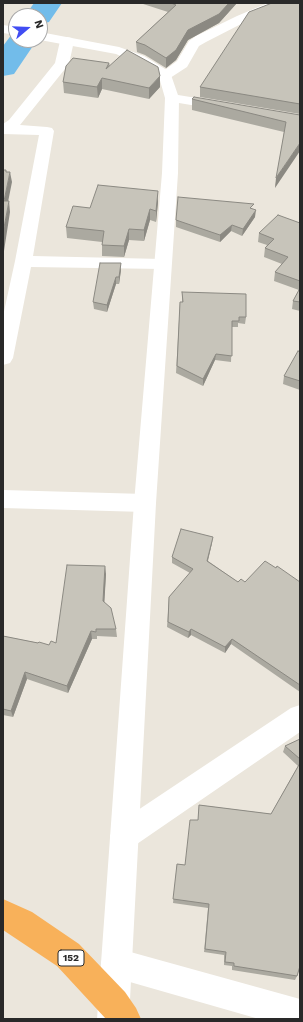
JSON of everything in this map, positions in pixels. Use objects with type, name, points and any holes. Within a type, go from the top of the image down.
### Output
[{"type":"highway","name":"152","points":[[3,914],[21,923],[68,955],[118,1014]]},
{"type":"street","points":[[165,75],[182,64],[194,44],[200,39],[279,3]]},
{"type":"street","points":[[4,130],[14,123],[62,64],[54,38],[119,51],[139,59],[165,75],[172,98],[170,173],[145,502],[116,963],[118,1014]]},
{"type":"street","points":[[172,98],[231,108]]},
{"type":"street","points":[[3,358],[24,261],[47,131],[4,130]]},
{"type":"street","points":[[24,261],[162,264]]},
{"type":"street","points":[[3,498],[145,502]]},
{"type":"street","points":[[124,836],[300,718]]},
{"type":"street","points":[[116,963],[300,1015]]},
{"type":"building","points":[[171,3],[229,3],[219,14],[188,30],[176,50],[166,58],[145,45],[136,42],[176,5]]},
{"type":"building","points":[[272,3],[300,3],[300,104],[200,87],[249,12]]},
{"type":"building","points":[[127,50],[158,67],[160,76],[149,88],[102,78],[97,87],[63,82],[66,66],[73,58],[109,63],[106,69]]},
{"type":"building","points":[[194,97],[300,115],[300,143],[276,178],[286,122],[192,99]]},
{"type":"building","points":[[3,170],[10,172],[4,201],[9,201],[3,233]]},
{"type":"building","points":[[98,185],[158,191],[156,211],[150,209],[144,230],[129,229],[124,246],[102,245],[104,231],[66,227],[73,206],[90,208]]},
{"type":"building","points":[[178,197],[254,204],[250,208],[256,210],[243,229],[232,225],[220,235],[176,220]]},
{"type":"building","points":[[278,215],[300,223],[300,281],[275,272],[288,257],[265,248],[274,239],[259,233]]},
{"type":"building","points":[[100,263],[121,263],[119,277],[116,277],[107,305],[93,302]]},
{"type":"building","points":[[300,288],[300,302],[293,301]]},
{"type":"building","points":[[182,292],[246,294],[246,317],[239,317],[239,321],[232,321],[232,356],[216,354],[203,379],[177,366],[180,302],[183,302]]},
{"type":"building","points":[[298,351],[300,352],[300,381],[284,376]]},
{"type":"building","points":[[181,529],[213,537],[207,561],[238,582],[241,579],[245,582],[265,561],[276,568],[277,566],[300,582],[300,685],[232,639],[225,647],[191,629],[189,632],[168,622],[169,597],[193,569],[172,557]]},
{"type":"building","points":[[67,565],[105,566],[103,601],[111,608],[116,629],[96,629],[96,632],[91,631],[67,686],[25,672],[11,711],[3,709],[3,636],[49,645],[51,641],[56,643]]},
{"type":"building","points":[[300,739],[300,759],[285,746]]},
{"type":"building","points":[[300,763],[300,966],[297,976],[234,966],[234,963],[225,962],[226,952],[205,949],[209,904],[173,899],[177,864],[185,865],[190,820],[198,820],[199,805],[271,814]]},
{"type":"waterway","points":[[45,8],[48,3]]},
{"type":"waterway","points":[[3,67],[16,48]]}]
